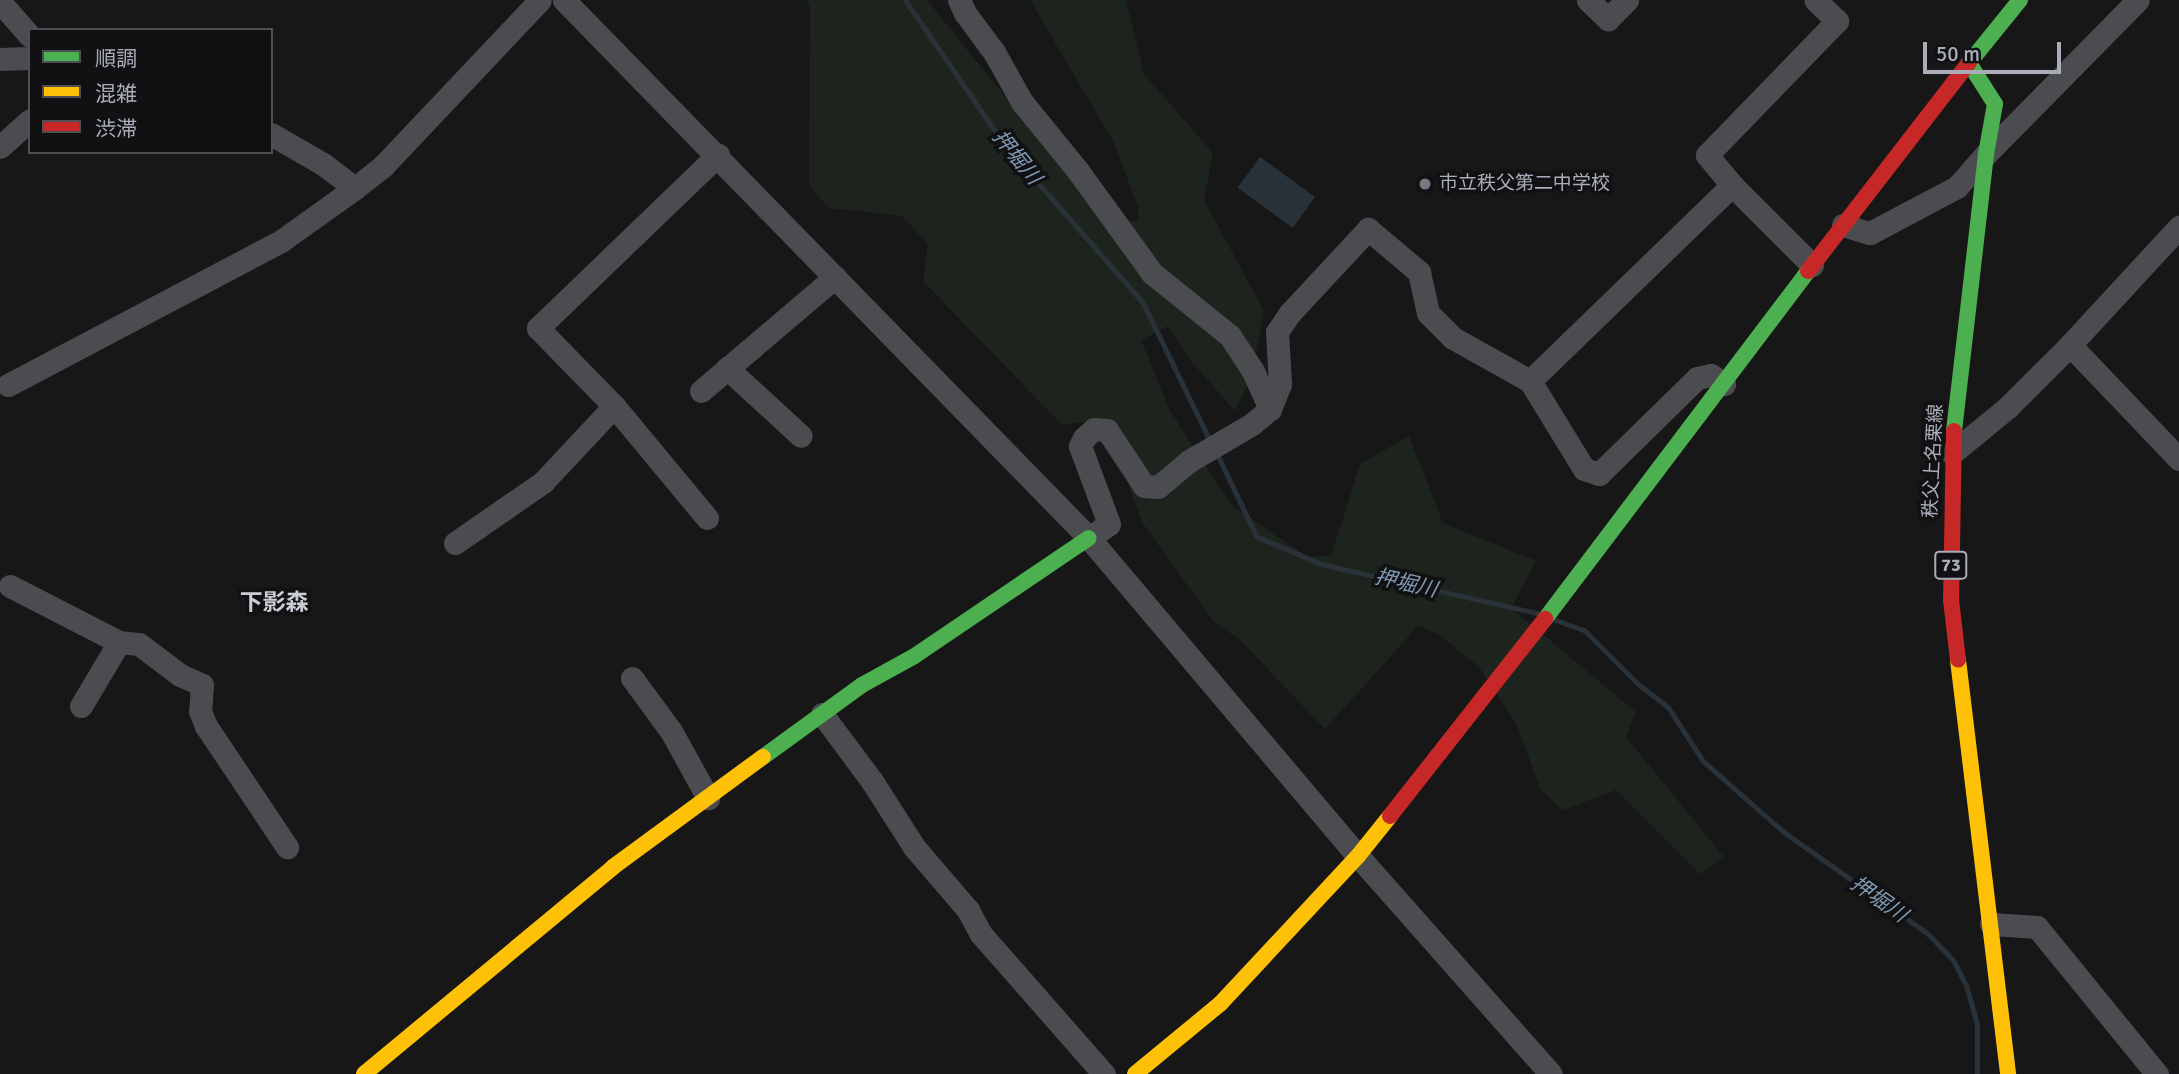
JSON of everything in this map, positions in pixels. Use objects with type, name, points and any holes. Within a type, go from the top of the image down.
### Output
[{"type":"street","points":[[8,385],[281,241],[355,188],[383,166],[540,0]]},
{"type":"street","points":[[564,0],[1089,538],[1358,856],[1550,1074]]},
{"type":"street","points":[[960,0],[965,13],[994,52],[1022,102],[1078,171],[1152,273],[1230,336],[1253,372],[1270,409]]},
{"type":"street","points":[[1588,0],[1608,19],[1627,0]]},
{"type":"street","points":[[1812,265],[1732,185],[1707,155],[1837,21],[1815,0]]},
{"type":"street","points":[[1135,1074],[1220,1004],[1358,856],[1493,689],[1812,265],[2020,0]]},
{"type":"street","points":[[1843,225],[1870,233],[1957,187],[1986,154],[2138,0]]},
{"type":"street","points":[[0,2],[28,34]]},
{"type":"street","points":[[0,59],[28,58]]},
{"type":"street","name":"秩父上名栗線","points":[[1969,64],[1995,104],[1986,154],[1952,453],[1951,600],[2008,1074]]},
{"type":"street","points":[[0,147],[28,122]]},
{"type":"street","points":[[273,135],[323,164],[355,188]]},
{"type":"street","points":[[707,518],[614,406],[538,328],[718,155]]},
{"type":"street","points":[[1530,381],[1732,185]]},
{"type":"street","points":[[1952,453],[2008,407],[2070,345],[2179,227]]},
{"type":"street","points":[[364,1074],[613,867],[822,714],[1109,524],[1080,446],[1094,429],[1107,430],[1144,486],[1158,487],[1189,461],[1252,424],[1270,409],[1280,384],[1277,332],[1290,313],[1368,229],[1419,272],[1428,313],[1453,338],[1530,381],[1584,469],[1599,474],[1697,378],[1711,375],[1724,384]]},
{"type":"street","points":[[701,391],[835,277]]},
{"type":"street","points":[[2070,345],[2179,459]]},
{"type":"street","points":[[727,368],[801,436]]},
{"type":"street","points":[[456,543],[543,482],[614,406]]},
{"type":"street","points":[[10,586],[119,642],[139,644],[180,675],[202,685],[200,711],[206,726],[287,847]]},
{"type":"street","points":[[81,706],[119,642]]},
{"type":"street","points":[[632,678],[671,732],[708,798]]},
{"type":"street","points":[[822,714],[872,780],[914,847],[968,910],[980,933],[1104,1074]]},
{"type":"street","points":[[1991,924],[2037,927],[2157,1074]]},
{"type":"shaded area","points":[[807,0],[927,0],[1107,223],[1138,221],[1138,207],[1113,141],[1030,0],[1126,0],[1144,74],[1213,153],[1204,200],[1264,311],[1250,380],[1235,411],[1191,361],[1168,326],[1141,340],[1169,409],[1231,505],[1306,556],[1331,556],[1360,464],[1409,436],[1443,523],[1536,561],[1511,608],[1636,712],[1626,737],[1724,857],[1700,874],[1616,790],[1563,810],[1541,790],[1516,723],[1479,667],[1438,634],[1418,626],[1325,729],[1240,640],[1213,621],[1142,522],[1105,419],[1062,425],[923,281],[928,244],[902,216],[829,208],[809,186],[810,8]]},
{"type":"shaded area","points":[[1260,157],[1315,197],[1293,228],[1238,188]]},
{"type":"waterway","name":"押堀川","points":[[905,0],[1004,144],[1143,303],[1211,443]]},
{"type":"waterway","name":"押堀川","points":[[1216,452],[1256,536],[1321,564],[1537,613]]},
{"type":"waterway","name":"押堀川","points":[[1556,620],[1584,630],[1637,683],[1668,707],[1703,761],[1785,833],[1928,934],[1953,960],[1966,985],[1977,1024],[1977,1074]]},
{"type":"traffic: fast","points":[[1954,431],[1986,154],[1995,104],[1969,63],[2020,0]]},
{"type":"traffic: fast","points":[[1545,619],[1808,271]]},
{"type":"traffic: fast","points":[[763,757],[862,685],[913,657],[1089,538]]},
{"type":"traffic: slow","points":[[1958,660],[2008,1074]]},
{"type":"traffic: slow","points":[[364,1074],[613,867],[763,757]]},
{"type":"traffic: slow","points":[[1135,1074],[1220,1004],[1358,856],[1390,816]]},
{"type":"traffic: jam","points":[[1808,271],[1969,63]]},
{"type":"traffic: jam","points":[[1954,431],[1951,600],[1958,660]]},
{"type":"traffic: jam","points":[[1390,816],[1545,619]]},
{"type":"place","name":"市立秩父第二中学校","points":[[1425,184]]},
{"type":"district","name":"下影森","points":[[274,603]]}]
